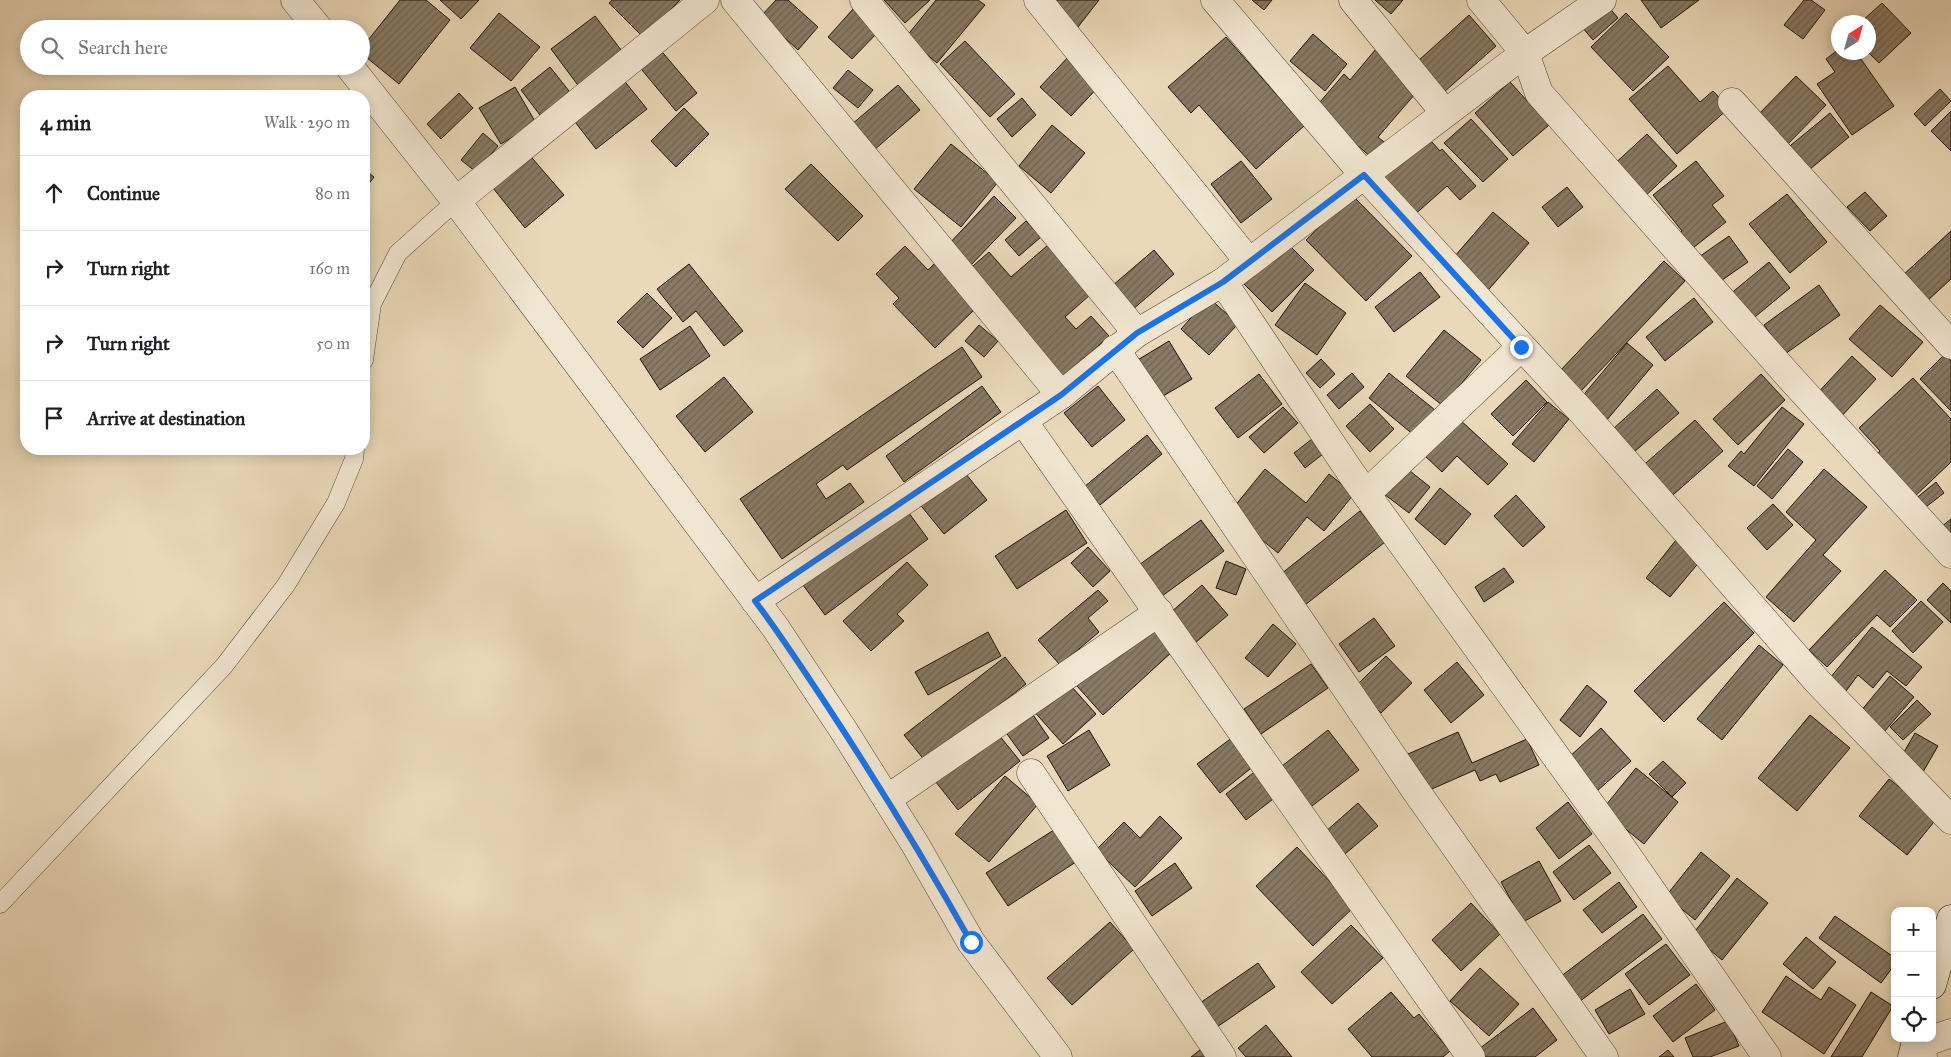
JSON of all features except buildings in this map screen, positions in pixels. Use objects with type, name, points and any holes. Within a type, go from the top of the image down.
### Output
[{"type":"street","points":[[295,0],[312,20]]},
{"type":"street","points":[[456,201],[705,0]]},
{"type":"street","points":[[735,0],[1061,395]]},
{"type":"street","points":[[864,0],[1137,333]]},
{"type":"street","points":[[1038,0],[1249,262]]},
{"type":"street","points":[[1215,0],[1364,175],[1583,413],[1817,681],[1951,820]]},
{"type":"street","points":[[1353,0],[1445,113]]},
{"type":"street","points":[[1480,0],[1526,53],[1540,93],[1787,374],[1951,554]]},
{"type":"street","points":[[755,601],[1024,421],[1061,395],[1115,349],[1137,333],[1223,282],[1445,113],[1602,0]]},
{"type":"street","points":[[356,75],[368,90]]},
{"type":"street","points":[[370,92],[456,201],[780,635],[915,844],[971,942],[1058,1057]]},
{"type":"street","points":[[1732,102],[1951,345]]},
{"type":"street","points":[[1223,282],[1366,494],[1618,841],[1767,1057]]},
{"type":"street","points":[[1366,494],[1521,347]]},
{"type":"street","points":[[1115,349],[1416,791],[1604,1057]]},
{"type":"street","points":[[1024,421],[1471,1057]]},
{"type":"street","points":[[887,799],[1159,612]]},
{"type":"street","points":[[1031,773],[1222,1057]]},
{"type":"street","points":[[1936,971],[1951,919]]},
{"type":"street","points":[[1917,1050],[1951,1033]]},
{"type":"lane","points":[[370,318],[372,304],[398,253],[456,201]]},
{"type":"lane","points":[[0,904],[224,666],[286,585],[336,503],[354,455]]},
{"type":"route","points":[[971,942],[915,844],[844,731],[755,601],[1024,421],[1061,395],[1115,349],[1137,333],[1223,282],[1364,175],[1521,347]]}]
